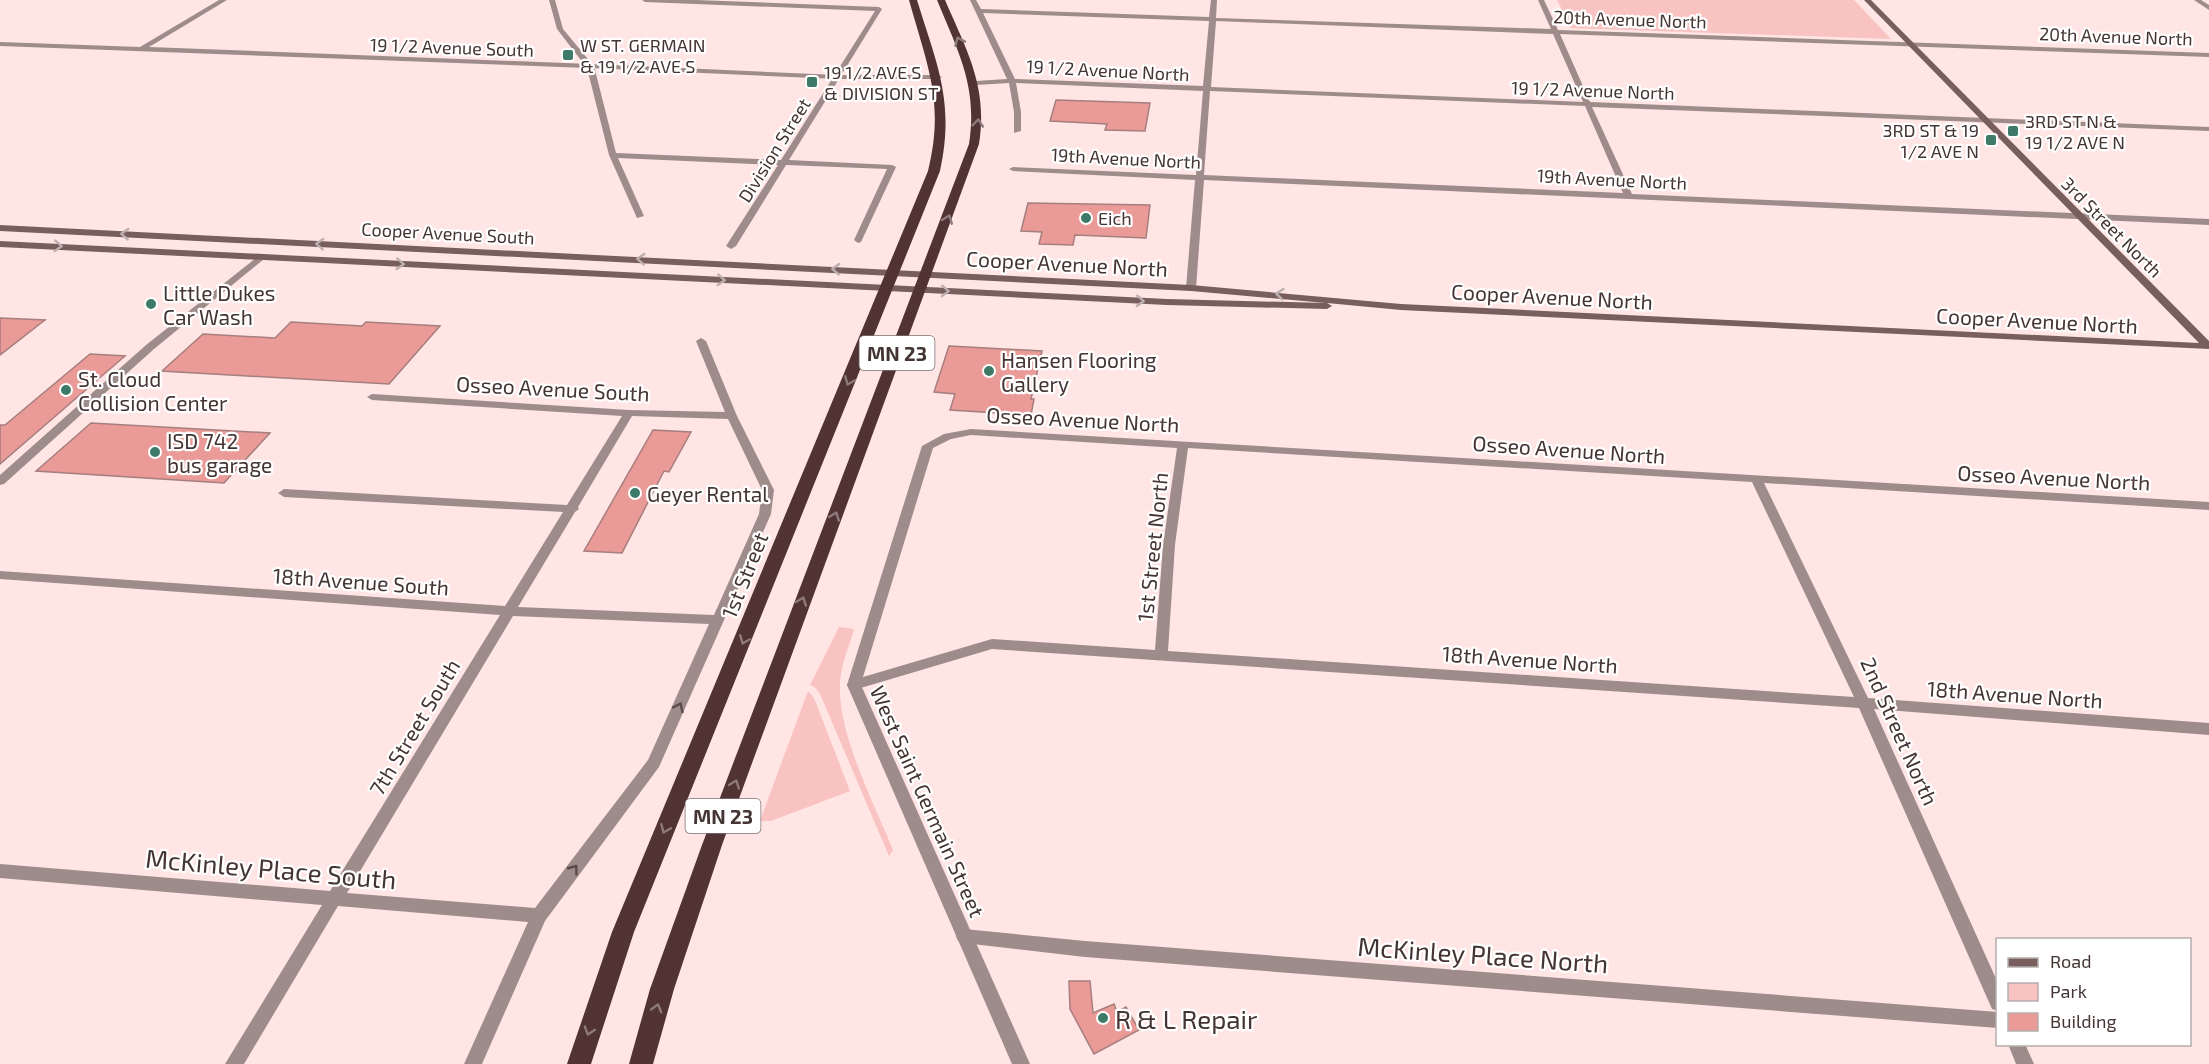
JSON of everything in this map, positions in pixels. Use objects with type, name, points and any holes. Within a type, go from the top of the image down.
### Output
[{"type":"highway","name":"1st Street","points":[[579,1064],[623,932],[894,272],[939,154],[944,116],[938,77],[913,0]]},
{"type":"highway","name":"MN 23","points":[[641,1064],[662,989],[712,845],[974,144],[979,115],[976,84],[941,0]]},
{"type":"main road","name":"3rd Street North","points":[[1867,0],[2078,217],[2209,347]]},
{"type":"main road","name":"Cooper Avenue South","points":[[0,228],[894,272]]},
{"type":"main road","points":[[0,244],[1260,306],[1401,307]]},
{"type":"main road","name":"Cooper Avenue North","points":[[894,272],[1191,288],[1401,307],[2209,347]]},
{"type":"street","points":[[142,49],[224,0]]},
{"type":"street","points":[[552,0],[560,29],[590,66],[613,155],[640,216]]},
{"type":"street","name":"Division Street","points":[[645,0],[879,9],[731,246]]},
{"type":"street","points":[[973,0],[1013,81],[1018,100],[1017,131]]},
{"type":"street","points":[[1191,288],[1214,0]]},
{"type":"street","points":[[1541,0],[1629,197]]},
{"type":"street","points":[[2197,0],[2209,8]]},
{"type":"street","name":"20th Avenue North","points":[[978,11],[2209,55]]},
{"type":"street","name":"19 1/2 Avenue South","points":[[0,44],[837,77],[938,77]]},
{"type":"street","name":"19 1/2 Avenue North","points":[[976,84],[1013,81],[2209,129]]},
{"type":"street","points":[[613,155],[892,167],[858,240]]},
{"type":"street","name":"19th Avenue North","points":[[1013,170],[2209,222]]},
{"type":"street","points":[[0,481],[150,347],[261,257]]},
{"type":"street","points":[[472,1064],[538,916],[654,763],[765,514],[768,490],[732,416],[701,341]]},
{"type":"street","name":"Osseo Avenue South","points":[[372,397],[629,413],[732,416]]},
{"type":"street","name":"7th Street South","points":[[234,1064],[629,413]]},
{"type":"street","name":"Osseo Avenue North","points":[[928,446],[948,436],[971,432],[2209,506]]},
{"type":"street","name":"1st Street North","points":[[1161,654],[1168,544],[1183,444]]},
{"type":"street","name":"West Saint Germain Street","points":[[928,446],[854,686],[1021,1064]]},
{"type":"street","name":"2nd Street North","points":[[1757,480],[1864,703],[1996,1000]]},
{"type":"street","points":[[284,493],[572,509]]},
{"type":"street","name":"18th Avenue South","points":[[0,575],[509,610],[719,620]]},
{"type":"street","name":"18th Avenue North","points":[[854,686],[992,644],[1864,703],[2209,729]]},
{"type":"street","name":"McKinley Place South","points":[[0,871],[538,916]]},
{"type":"street","name":"McKinley Place North","points":[[964,936],[1085,949],[1996,1020]]},
{"type":"street","points":[[2017,1046],[2025,1064]]},
{"type":"green space","points":[[1557,0],[1854,0],[1891,39],[1571,28]]},
{"type":"green space","points":[[839,627],[854,629],[841,674],[840,694],[848,739],[893,850],[889,856],[820,694],[810,685]]},
{"type":"green space","points":[[808,691],[814,698],[850,791],[771,821],[760,821]]},
{"type":"building","points":[[1056,100],[1150,103],[1145,131],[1105,130],[1107,124],[1050,121]]},
{"type":"building","name":"Eich","points":[[1028,203],[1150,205],[1146,238],[1075,235],[1073,245],[1039,244],[1042,232],[1021,231]]},
{"type":"building","points":[[0,318],[45,320],[0,355]]},
{"type":"building","points":[[291,322],[362,326],[366,322],[440,326],[389,384],[162,371],[203,334],[275,338]]},
{"type":"building","name":"Hansen Flooring Gallery","points":[[949,346],[1042,351],[1031,399],[1034,399],[1031,415],[950,410],[955,394],[934,392]]},
{"type":"building","name":"St. Cloud Collision Center","points":[[90,354],[125,356],[0,464],[0,425],[5,425]]},
{"type":"building","name":"ISD 742 bus garage","points":[[91,423],[270,433],[224,483],[36,471]]},
{"type":"building","name":"Geyer Rental","points":[[653,430],[691,432],[669,472],[664,471],[622,553],[584,551]]},
{"type":"building","name":"R & L Repair","points":[[1069,981],[1090,981],[1093,1013],[1114,1004],[1117,1012],[1126,1007],[1139,1030],[1094,1054],[1070,1009]]},
{"type":"place","name":"W ST. GERMAIN & 19 1/2 AVE S","points":[[568,55]]},
{"type":"place","name":"19 1/2 AVE S & DIVISION ST","points":[[812,82]]},
{"type":"place","name":"3RD ST N & 19 1/2 AVE N","points":[[2013,131]]},
{"type":"place","name":"3RD ST & 19 1/2 AVE N","points":[[1991,140]]},
{"type":"place","name":"Eich","points":[[1086,218]]},
{"type":"place","name":"Little Dukes Car Wash","points":[[151,304]]},
{"type":"place","name":"Hansen Flooring Gallery","points":[[989,371]]},
{"type":"place","name":"St. Cloud Collision Center","points":[[66,390]]},
{"type":"place","name":"ISD 742 bus garage","points":[[155,452]]},
{"type":"place","name":"Geyer Rental","points":[[635,493]]},
{"type":"place","name":"R & L Repair","points":[[1103,1018]]}]
